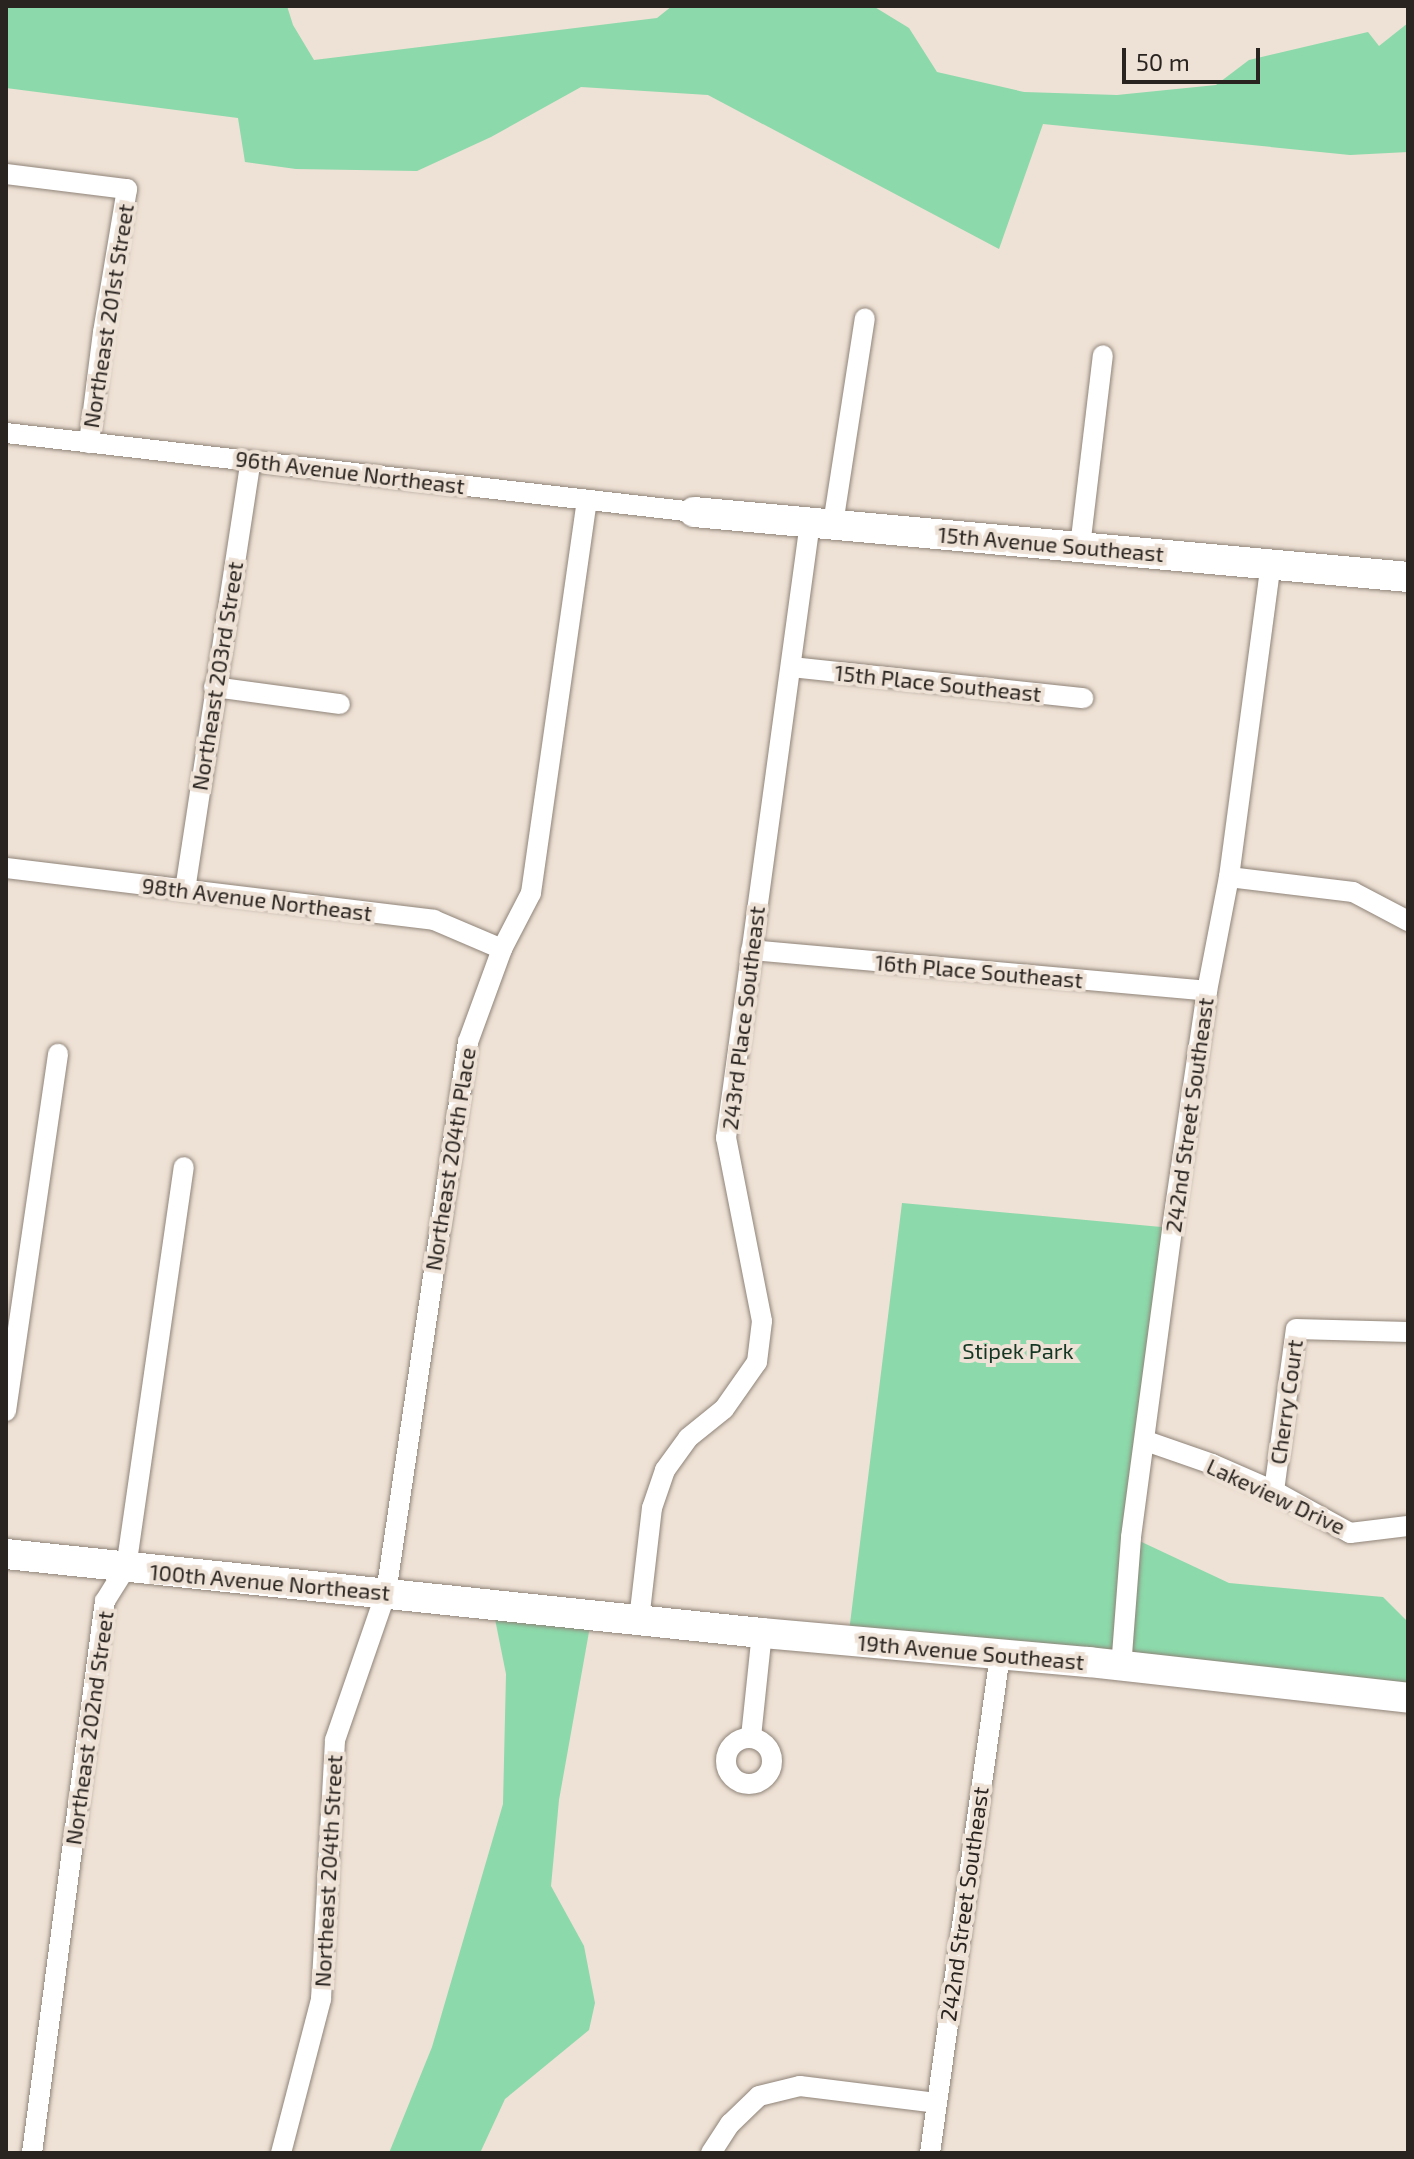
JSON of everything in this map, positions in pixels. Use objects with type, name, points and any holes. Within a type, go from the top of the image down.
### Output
[{"type":"street","name":"Northeast 201st Street","points":[[6,174],[127,189],[103,332],[89,443]]},
{"type":"street","name":"243rd Place Southeast","points":[[639,1620],[652,1508],[665,1470],[688,1438],[724,1409],[757,1362],[762,1321],[726,1138],[792,667],[865,318]]},
{"type":"street","points":[[1080,547],[1103,355]]},
{"type":"street","name":"96th Avenue Northeast","points":[[6,433],[694,512]]},
{"type":"street","name":"Northeast 203rd Street","points":[[185,890],[251,461]]},
{"type":"street","name":"Northeast 204th Place","points":[[386,1593],[468,1042],[502,949],[531,893],[587,500]]},
{"type":"street","name":"15th Avenue Southeast","points":[[694,512],[1408,577]]},
{"type":"street","name":"242nd Street Southeast","points":[[1121,1668],[1131,1537],[1172,1228],[1207,991],[1229,877],[1271,564]]},
{"type":"street","name":"15th Place Southeast","points":[[792,667],[1083,698]]},
{"type":"street","points":[[214,687],[340,704]]},
{"type":"street","name":"98th Avenue Northeast","points":[[6,868],[434,920],[502,949]]},
{"type":"street","points":[[1229,877],[1353,892],[1408,921]]},
{"type":"street","name":"16th Place Southeast","points":[[751,950],[1207,991]]},
{"type":"street","points":[[6,1411],[58,1054]]},
{"type":"street","name":"Northeast 202nd Street","points":[[32,2153],[105,1601],[126,1568],[184,1167]]},
{"type":"street","name":"Cherry Court","points":[[1274,1491],[1296,1329],[1408,1332]]},
{"type":"street","name":"Lakeview Drive","points":[[1146,1441],[1212,1464],[1274,1491],[1350,1533],[1408,1526]]},
{"type":"street","name":"100th Avenue Northeast","points":[[6,1554],[534,1608]]},
{"type":"street","name":"Northeast 204th Street","points":[[281,2153],[321,1999],[335,1740],[386,1593]]},
{"type":"street","name":"19th Avenue Southeast","points":[[534,1608],[1408,1698]]},
{"type":"street","points":[[751,1737],[762,1633]]},
{"type":"street","name":"242nd Street Southeast","points":[[930,2153],[1000,1655]]},
{"type":"street","points":[[711,2153],[730,2124],[759,2096],[786,2089],[800,2086],[936,2103]]},
{"type":"green space","points":[[6,6],[287,6],[293,25],[314,60],[657,18],[672,6],[873,6],[909,28],[937,72],[1024,92],[1117,95],[1216,85],[1249,60],[1368,32],[1379,46],[1408,23],[1408,152],[1350,155],[1043,124],[999,249],[708,95],[581,87],[491,137],[417,171],[296,169],[245,162],[238,118],[6,88]]},
{"type":"green space","name":"Stipek Park","points":[[902,1203],[1172,1228],[1131,1537],[1229,1583],[1383,1597],[1408,1622],[1408,1698],[848,1640]]},
{"type":"green space","points":[[492,1604],[592,1615],[559,1800],[551,1886],[584,1946],[595,2003],[589,2030],[505,2099],[480,2153],[389,2153],[432,2047],[503,1804],[506,1674]]}]
